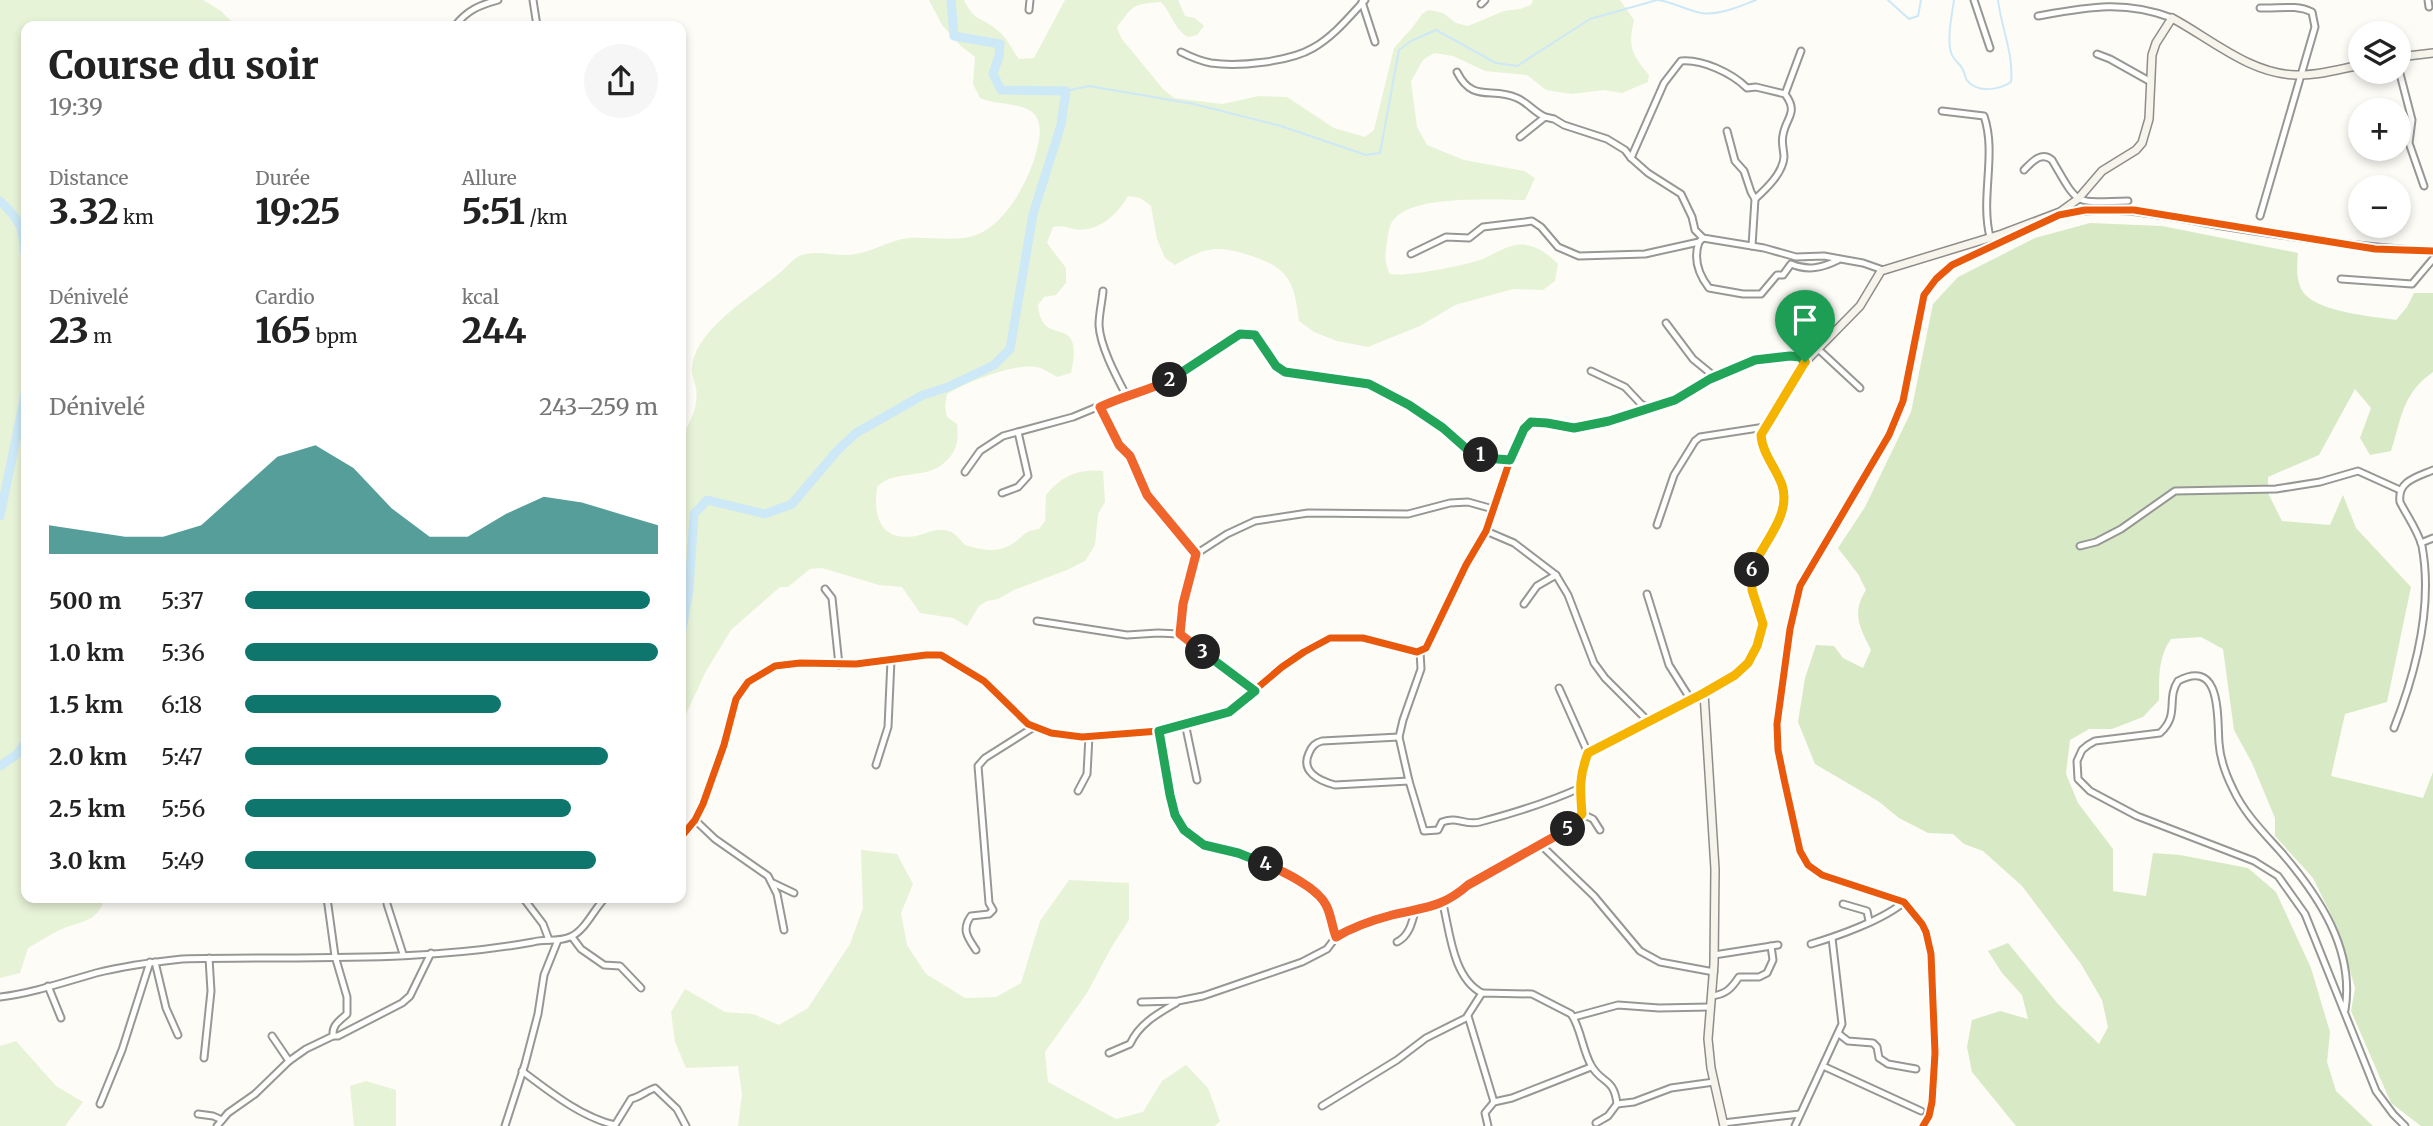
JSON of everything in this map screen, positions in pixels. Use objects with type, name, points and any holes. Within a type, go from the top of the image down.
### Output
[{"type":"street","points":[[459,21],[475,7],[498,0]]},
{"type":"street","points":[[533,0],[536,21]]},
{"type":"street","points":[[1029,10],[1030,0]]},
{"type":"street","points":[[1974,0],[1990,48]]},
{"type":"street","points":[[2038,16],[2125,0],[2147,5],[2259,67],[2285,74],[2302,75],[2348,67]]},
{"type":"street","points":[[1181,52],[1214,64],[1261,62],[1297,54],[1311,50],[1324,41],[1364,1],[1375,42]]},
{"type":"street","points":[[2260,8],[2293,7],[2312,12],[2315,27],[2260,216]]},
{"type":"street","points":[[1141,1002],[1178,1001],[1203,996],[1302,962],[1327,949],[1336,937],[1373,921],[1443,904],[1454,898],[1468,885],[1567,830],[1582,814],[1581,767],[1588,753],[1704,693],[1744,666],[1754,653],[1762,629],[1762,618],[1752,590],[1752,570],[1758,554],[1780,517],[1784,495],[1761,435],[1805,362],[1860,306],[1874,279],[1883,270],[1915,262],[2060,212],[2078,199],[2110,164],[2133,153],[2142,143],[2149,119],[2152,55],[2172,18]]},
{"type":"street","points":[[1755,199],[1770,184],[1782,164],[1783,131],[1792,109],[1785,94],[1801,51]]},
{"type":"street","points":[[2411,55],[2433,52]]},
{"type":"street","points":[[2097,54],[2151,82]]},
{"type":"street","points":[[1630,158],[1664,83],[1681,61],[1696,62],[1725,73],[1747,88],[1756,87],[1785,94]]},
{"type":"street","points":[[1457,72],[1463,84],[1470,90],[1519,98],[1536,113],[1607,139],[1625,150],[1630,158],[1654,177],[1681,194],[1701,240]]},
{"type":"street","points":[[2402,84],[2412,120],[2410,143],[2424,186]]},
{"type":"street","points":[[1942,111],[1984,116],[1988,151],[1985,205],[1990,237]]},
{"type":"street","points":[[1520,137],[1545,117]]},
{"type":"street","points":[[1727,131],[1735,161],[1744,171],[1755,199],[1752,246]]},
{"type":"street","points":[[2024,170],[2039,156],[2047,156],[2078,199],[2086,203],[2128,201]]},
{"type":"street","points":[[1923,1126],[1929,1116],[1932,1102],[1935,1025],[1931,954],[1922,924],[1904,902],[1822,875],[1808,865],[1800,850],[1784,779],[1778,750],[1777,724],[1790,629],[1800,586],[1889,435],[1903,401],[1924,295],[1936,279],[1952,265],[2025,229],[2059,215],[2085,210],[2134,210],[2375,249],[2433,251]]},
{"type":"street","points":[[1411,254],[1446,237],[1469,238],[1483,227],[1532,221],[1541,227],[1558,247],[1579,256],[1645,254],[1701,240],[1752,246],[1796,257],[1824,256],[1868,264],[1883,270]]},
{"type":"street","points":[[1701,240],[1695,252],[1699,271],[1709,288],[1743,294],[1761,294],[1777,275],[1783,275],[1791,264],[1809,269],[1838,260]]},
{"type":"street","points":[[2342,279],[2412,284],[2433,259]]},
{"type":"street","points":[[1103,291],[1100,332],[1108,358],[1126,395]]},
{"type":"street","points":[[1665,323],[1693,359],[1715,377]]},
{"type":"street","points":[[965,472],[980,451],[1003,436],[1148,390],[1175,378],[1240,334],[1255,335],[1276,366],[1285,372],[1369,384],[1426,416],[1469,451],[1485,458],[1510,460]]},
{"type":"street","points":[[1817,348],[1860,388]]},
{"type":"street","points":[[686,830],[695,820],[722,753],[733,705],[748,682],[768,668],[784,664],[839,665],[941,655],[984,681],[1021,719],[1034,727],[1068,736],[1089,736],[1159,731],[1229,712],[1289,662],[1330,638],[1363,638],[1420,652],[1426,649],[1465,565],[1486,531],[1510,460],[1528,423],[1574,428],[1609,421],[1680,397],[1715,377],[1764,358],[1795,356],[1805,362]]},
{"type":"street","points":[[1591,371],[1625,387],[1649,408]]},
{"type":"street","points":[[1100,407],[1119,445],[1130,456],[1147,495],[1196,554]]},
{"type":"street","points":[[1657,525],[1674,475],[1695,441],[1700,437],[1765,427]]},
{"type":"street","points":[[1002,493],[1018,487],[1028,476],[1018,432]]},
{"type":"street","points":[[2394,728],[2417,656],[2427,606],[2427,570],[2421,543],[2400,502],[2400,490],[2408,481],[2433,470]]},
{"type":"street","points":[[2080,546],[2096,542],[2121,529],[2175,491],[2276,489],[2319,482],[2358,471],[2400,490]]},
{"type":"street","points":[[1180,634],[1183,604],[1196,554],[1227,534],[1255,521],[1308,513],[1408,514],[1459,502],[1493,509]]},
{"type":"street","points":[[1486,531],[1514,543],[1556,575],[1568,596],[1594,663],[1609,683],[1648,721]]},
{"type":"street","points":[[2421,543],[2433,538]]},
{"type":"street","points":[[1186,541],[1195,548],[1206,549]]},
{"type":"street","points":[[1524,604],[1537,586],[1556,575]]},
{"type":"street","points":[[825,589],[832,598],[839,665]]},
{"type":"street","points":[[1647,594],[1668,664],[1691,700]]},
{"type":"street","points":[[1038,621],[1127,635],[1180,634],[1255,691]]},
{"type":"street","points":[[1420,652],[1420,673],[1399,737],[1424,831],[1438,830],[1442,822],[1449,820],[1479,822],[1559,799],[1580,788]]},
{"type":"street","points":[[876,765],[888,727],[891,660]]},
{"type":"street","points":[[2345,1010],[2348,992],[2346,971],[2330,923],[2307,883],[2251,818],[2234,792],[2221,756],[2215,696],[2210,683],[2204,677],[2196,675],[2178,681],[2173,692],[2171,718],[2160,733],[2095,741],[2082,750],[2076,773],[2078,779],[2090,791],[2137,816],[2254,861],[2278,876],[2305,914],[2376,1091],[2405,1126]]},
{"type":"street","points":[[1559,688],[1588,753]]},
{"type":"street","points":[[1704,693],[1714,848],[1714,972],[1708,1039],[1723,1125],[1800,1114]]},
{"type":"street","points":[[1185,723],[1197,780]]},
{"type":"street","points":[[976,950],[966,935],[965,924],[971,916],[989,914],[993,910],[989,903],[978,766],[985,758],[1034,727]]},
{"type":"street","points":[[1159,731],[1175,815],[1184,830],[1204,845],[1253,858],[1297,879],[1326,904],[1336,937]]},
{"type":"street","points":[[1078,791],[1087,774],[1089,736]]},
{"type":"street","points":[[1399,737],[1332,739],[1316,743],[1307,756],[1307,767],[1311,774],[1335,785],[1409,780]]},
{"type":"street","points":[[1582,814],[1593,819],[1600,830]]},
{"type":"street","points":[[695,820],[715,839],[761,870],[773,883],[794,893]]},
{"type":"street","points":[[1541,845],[1594,896],[1640,951],[1660,962],[1714,972]]},
{"type":"street","points":[[773,883],[783,930]]},
{"type":"street","points":[[1811,944],[1891,913],[1904,902]]},
{"type":"street","points":[[328,903],[335,956],[347,997],[346,1014],[332,1029],[333,1036]]},
{"type":"street","points":[[528,903],[543,924],[549,940]]},
{"type":"street","points":[[0,997],[24,994],[153,962],[209,958],[430,953],[505,948],[558,940],[572,937],[601,903]]},
{"type":"street","points":[[387,904],[402,954]]},
{"type":"street","points":[[1443,904],[1462,973],[1470,987],[1482,993],[1532,994],[1574,1017],[1591,1067],[1611,1084],[1616,1093],[1617,1104],[1608,1116],[1596,1123]]},
{"type":"street","points":[[1843,904],[1867,911],[1870,921]]},
{"type":"street","points":[[1397,942],[1405,938],[1415,911]]},
{"type":"street","points":[[572,937],[582,949],[604,965],[620,966],[641,989]]},
{"type":"street","points":[[1795,1126],[1842,1024],[1832,938]]},
{"type":"street","points":[[505,1126],[538,1014],[544,975],[558,940]]},
{"type":"street","points":[[1712,996],[1723,994],[1739,977],[1767,973],[1773,960],[1774,946],[1714,955]]},
{"type":"street","points":[[217,1126],[306,1049],[380,1016],[402,1003],[410,996],[430,953]]},
{"type":"street","points":[[204,1058],[211,991],[209,958]]},
{"type":"street","points":[[153,962],[166,1008],[178,1035]]},
{"type":"street","points":[[100,1104],[153,962]]},
{"type":"street","points":[[48,986],[61,1018]]},
{"type":"street","points":[[1322,1106],[1397,1060],[1426,1038],[1456,1025],[1468,1016],[1482,993]]},
{"type":"street","points":[[1109,1053],[1130,1044],[1136,1032],[1155,1015],[1178,1001]]},
{"type":"street","points":[[1574,1017],[1618,1005],[1710,1007]]},
{"type":"street","points":[[1468,1016],[1493,1102]]},
{"type":"street","points":[[1839,1034],[1848,1041],[1873,1043],[1877,1047],[1879,1058],[1884,1062],[1916,1069]]},
{"type":"street","points":[[272,1036],[289,1061]]},
{"type":"street","points":[[1823,1066],[1921,1111]]},
{"type":"street","points":[[1488,1126],[1485,1113],[1493,1102],[1512,1098],[1591,1067]]},
{"type":"street","points":[[522,1072],[580,1110],[615,1125],[631,1099],[655,1088],[677,1109],[686,1126]]},
{"type":"street","points":[[1617,1104],[1634,1102],[1671,1088],[1714,1082]]},
{"type":"street","points":[[198,1114],[222,1120]]},
{"type":"green space","points":[[0,0],[203,0],[231,21],[21,21],[21,903],[103,903],[94,916],[58,931],[28,948],[20,973],[0,978]]},
{"type":"green space","points":[[929,0],[964,0],[975,16],[1003,36],[1019,59],[1034,58],[1065,0],[1178,0],[1185,16],[1195,18],[1204,26],[1197,35],[1188,37],[1183,34],[1161,2],[1134,7],[1117,27],[1121,38],[1163,89],[1174,98],[1222,104],[1259,96],[1287,97],[1334,128],[1365,137],[1374,130],[1394,48],[1422,14],[1429,10],[1443,13],[1456,23],[1468,26],[1504,11],[1531,5],[1533,0],[1620,0],[1634,20],[1631,37],[1633,50],[1649,75],[1648,82],[1622,93],[1604,90],[1571,94],[1546,90],[1527,75],[1485,71],[1453,56],[1434,53],[1423,60],[1411,81],[1417,127],[1427,145],[1464,160],[1524,171],[1535,178],[1525,200],[1438,202],[1407,210],[1396,217],[1389,229],[1386,251],[1390,274],[1460,265],[1520,245],[1539,250],[1558,264],[1555,281],[1543,290],[1513,289],[1455,305],[1420,326],[1368,347],[1337,341],[1314,332],[1299,321],[1291,285],[1278,268],[1265,261],[1230,250],[1212,249],[1175,265],[1165,258],[1157,239],[1151,206],[1140,198],[1128,196],[1112,216],[1091,228],[1083,230],[1053,227],[1047,243],[1066,268],[1066,283],[1056,295],[1044,297],[1038,305],[1041,319],[1047,326],[1068,335],[1072,342],[1074,353],[1071,373],[1057,377],[1037,367],[1016,368],[978,379],[947,394],[947,417],[957,424],[958,430],[952,455],[936,468],[884,481],[877,487],[876,508],[881,525],[894,535],[916,536],[944,530],[953,533],[965,545],[997,550],[1009,546],[1028,532],[1039,529],[1045,521],[1046,495],[1064,478],[1078,472],[1103,471],[1105,502],[1098,514],[1095,545],[1085,561],[998,599],[987,601],[979,606],[967,626],[953,618],[920,613],[902,587],[879,585],[822,568],[810,569],[788,587],[780,587],[731,630],[705,673],[686,714],[686,428],[695,408],[697,395],[692,368],[702,341],[725,316],[802,255],[848,255],[909,238],[956,239],[978,234],[1003,215],[1014,201],[1036,154],[1040,126],[1036,117],[1022,107],[980,98],[973,84],[975,57],[942,25]]},
{"type":"green space","points":[[2090,223],[2162,226],[2298,253],[2298,278],[2305,295],[2315,302],[2342,311],[2396,320],[2414,293],[2433,293],[2433,372],[2415,389],[2404,407],[2391,451],[2370,455],[2360,438],[2371,408],[2355,389],[2319,455],[2268,477],[2268,493],[2282,521],[2330,525],[2343,495],[2356,528],[2411,587],[2387,702],[2345,714],[2331,776],[2423,798],[2433,772],[2433,1126],[2421,1126],[2391,1103],[2351,1011],[2355,988],[2338,929],[2313,878],[2275,836],[2275,818],[2252,763],[2234,730],[2223,649],[2201,637],[2171,639],[2161,660],[2159,700],[2143,717],[2112,729],[2089,729],[2070,740],[2066,774],[2078,803],[2113,849],[2113,891],[2146,896],[2153,853],[2180,855],[2248,868],[2276,892],[2311,968],[2330,1032],[2327,1062],[2336,1091],[2373,1126],[2016,1126],[1972,1072],[1967,1047],[1972,1020],[2000,1011],[2028,1019],[2022,995],[2002,973],[1988,951],[2008,943],[2058,1004],[2099,1044],[2108,1027],[2102,1000],[2081,964],[2022,886],[1983,851],[1964,844],[1953,834],[1928,833],[1899,818],[1878,801],[1815,764],[1798,722],[1805,678],[1816,645],[1834,646],[1843,658],[1863,668],[1871,650],[1858,613],[1866,590],[1858,574],[1838,548],[1865,507],[1911,412],[1933,304],[1958,277],[2035,238]]},
{"type":"green space","points":[[861,850],[897,854],[913,884],[901,913],[907,945],[926,974],[965,998],[996,997],[1021,983],[1040,921],[1069,880],[1129,883],[1129,920],[1087,993],[1045,1052],[1048,1082],[1116,1119],[1143,1112],[1162,1081],[1186,1065],[1208,1088],[1220,1121],[1215,1126],[738,1126],[742,1094],[738,1066],[686,1068],[675,1042],[671,1012],[685,989],[725,1012],[753,1014],[779,1025],[808,1008],[850,944],[863,908]]},
{"type":"green space","points":[[16,1041],[56,1086],[83,1102],[65,1126],[0,1126],[0,1046]]},
{"type":"green space","points":[[366,1081],[396,1090],[396,1126],[354,1126],[350,1086]]},
{"type":"waterway","points":[[686,607],[694,514],[707,500],[765,514],[792,504],[836,452],[856,433],[923,395],[948,387],[994,365],[1010,349],[1033,214],[1061,125],[1066,91],[1001,90],[993,74],[1000,44],[954,36],[951,0]]},
{"type":"waterway","points":[[1066,91],[1089,86],[1194,104],[1281,126],[1366,155],[1380,153],[1399,50],[1411,41],[1436,30],[1496,63],[1517,66],[1590,19],[1657,0]]},
{"type":"waterway","points":[[1658,0],[1708,14],[1756,0]]},
{"type":"waterway","points":[[1888,0],[1909,19],[1918,16],[1921,0]]},
{"type":"waterway","points":[[1954,0],[1950,49],[1966,79],[1981,89],[2000,87],[2011,82],[2011,61],[1998,0]]},
{"type":"waterway","points":[[0,201],[14,215],[21,228]]},
{"type":"waterway","points":[[0,516],[21,414]]},
{"type":"waterway","points":[[0,766],[21,748]]},
{"type":"cycle path","points":[[1923,1126],[1929,1116],[1932,1102],[1935,1053],[1931,954],[1926,932],[1904,902],[1822,875],[1808,865],[1800,851],[1784,779],[1778,750],[1777,724],[1790,629],[1800,586],[1889,435],[1903,401],[1924,295],[1936,279],[1952,265],[2059,215],[2085,210],[2134,210],[2375,249],[2433,251]]},
{"type":"cycle path","points":[[686,831],[703,804],[724,745],[736,699],[748,682],[775,666],[800,663],[856,664],[941,655],[984,681],[1028,724],[1051,733],[1082,737],[1159,731],[1229,712],[1282,667],[1330,638],[1363,638],[1417,652],[1426,648],[1466,565],[1486,531],[1510,460],[1528,423],[1570,428],[1592,426],[1672,401],[1741,365],[1760,359],[1777,355],[1793,356],[1805,362]]},
{"type":"route","points":[[1240,334],[1250,334],[1255,335],[1276,366],[1285,372],[1369,384],[1426,416],[1469,451],[1485,458],[1510,460],[1526,425],[1531,422],[1574,428],[1609,421],[1675,400],[1710,379],[1755,360],[1795,356],[1805,362],[1761,435],[1784,495],[1780,517],[1758,554],[1752,570],[1752,590],[1763,624],[1754,653],[1735,675],[1588,753],[1581,767],[1582,814],[1567,830],[1468,885],[1443,904],[1373,921],[1336,937],[1326,904],[1297,879],[1253,858],[1204,845],[1184,830],[1175,815],[1159,731],[1229,712],[1255,691],[1180,634],[1190,569],[1196,554],[1147,495],[1130,456],[1119,445],[1100,407],[1175,378],[1240,334]]}]
